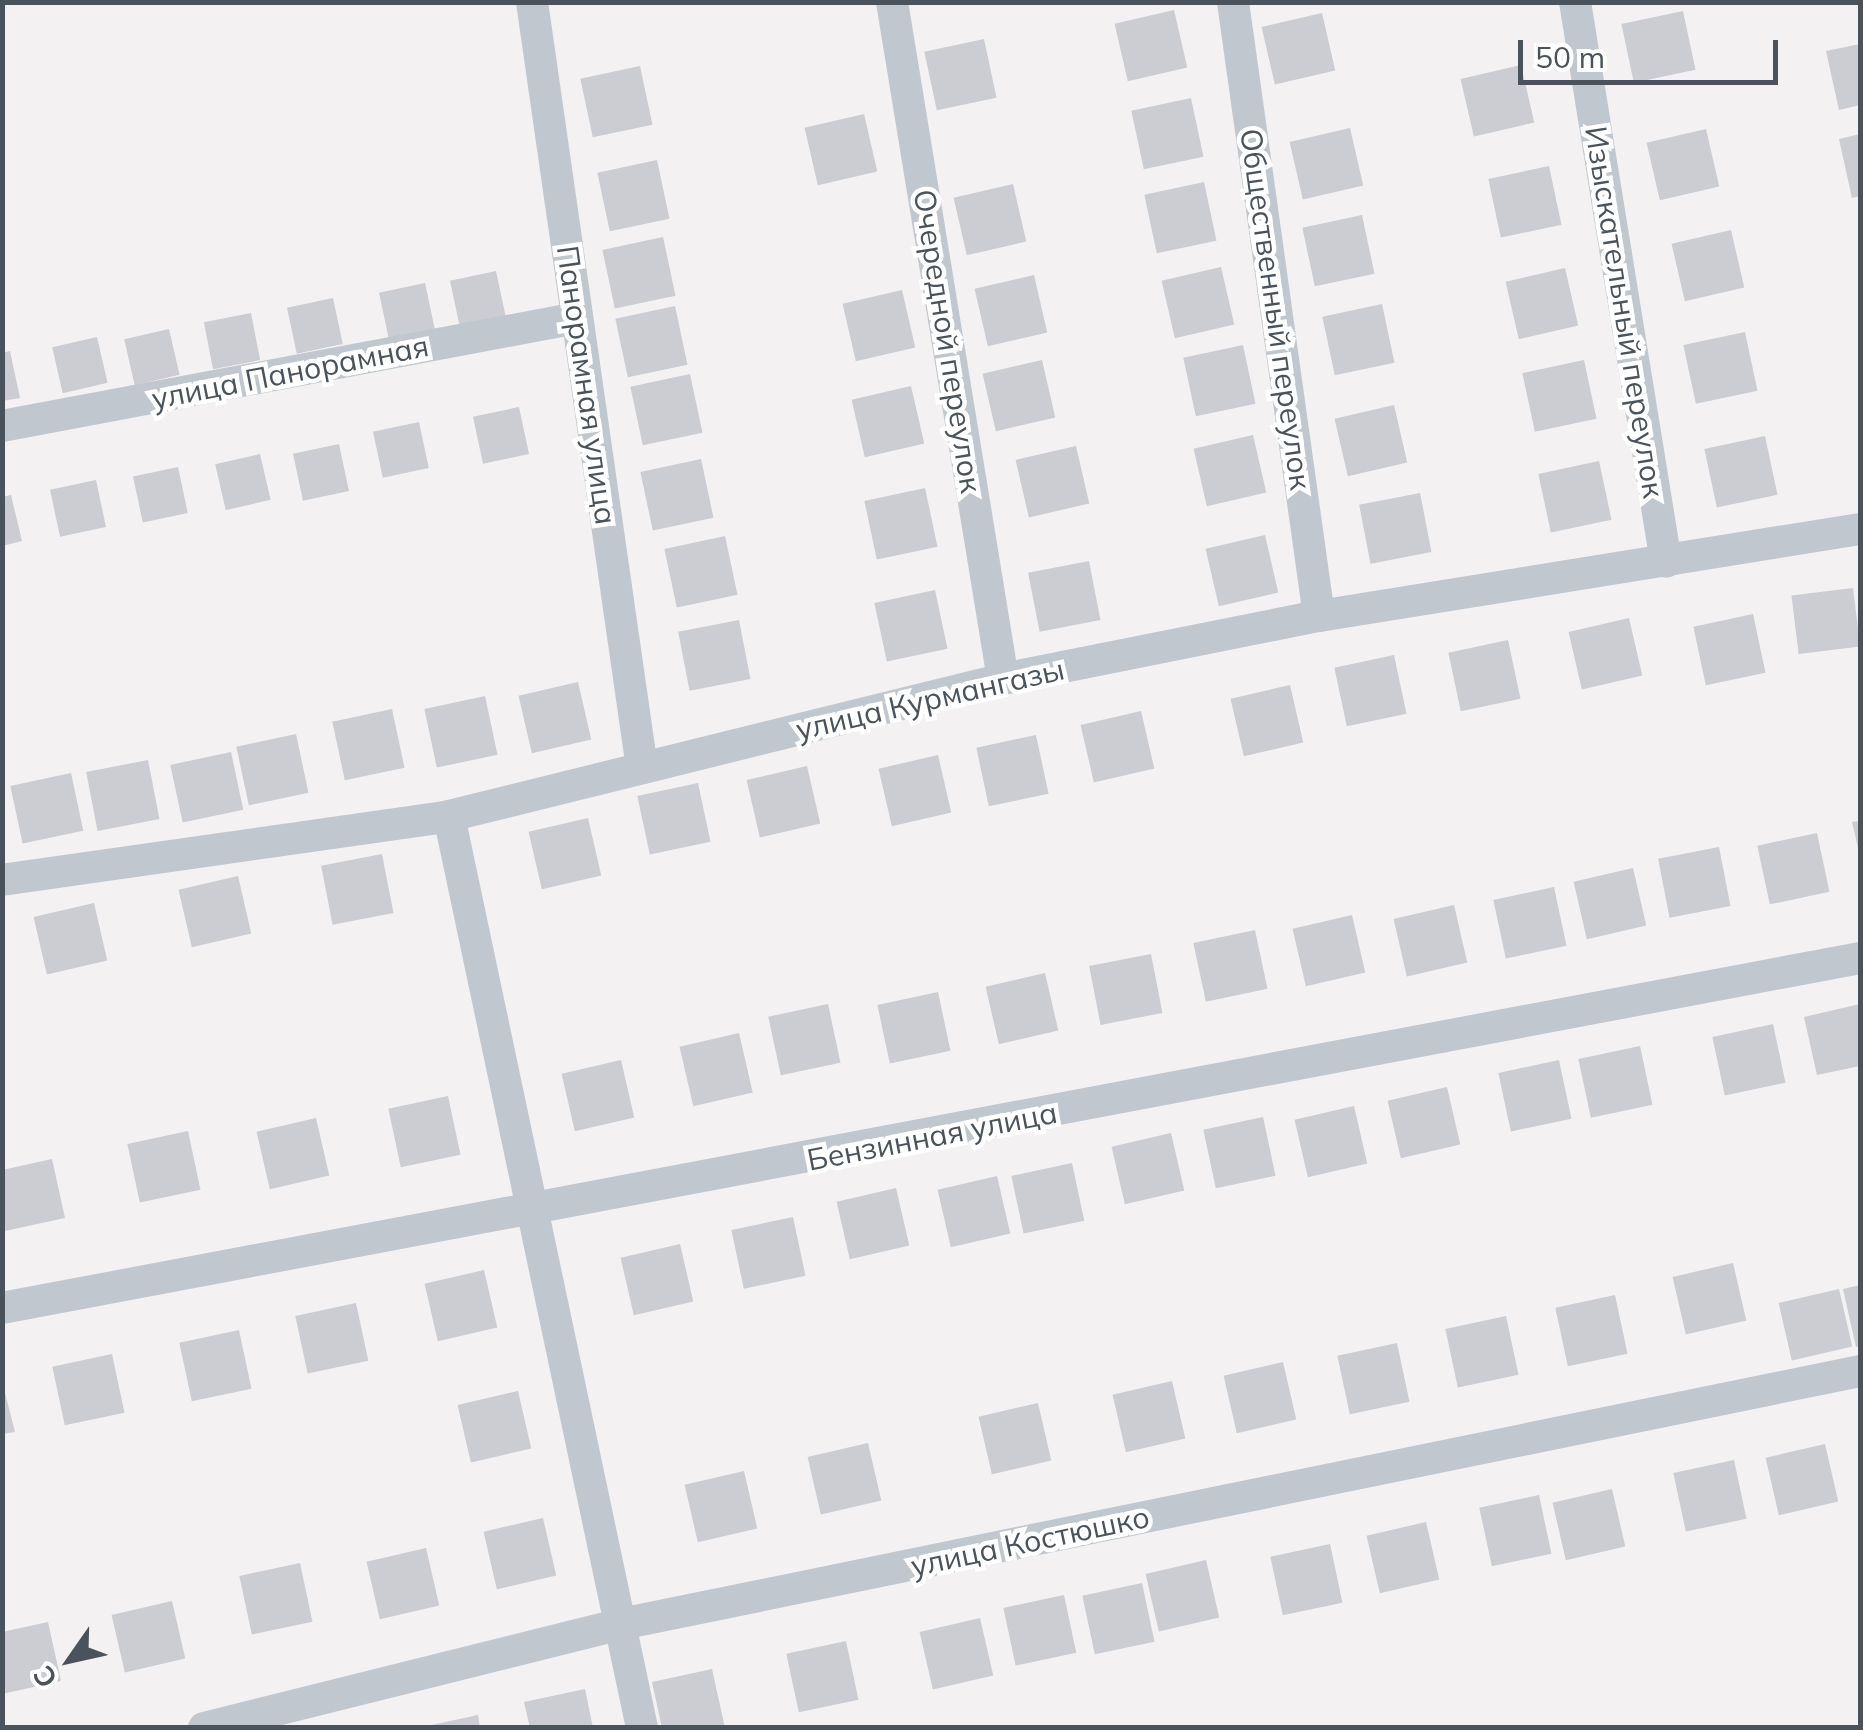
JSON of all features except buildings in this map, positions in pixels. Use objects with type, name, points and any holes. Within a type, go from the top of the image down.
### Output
[{"type":"street","name":"Панорамная улица","points":[[532,2],[642,768]]},
{"type":"street","name":"Очередной переулок","points":[[892,2],[1003,679]]},
{"type":"street","name":"Общественный переулок","points":[[1234,2],[1318,616]]},
{"type":"street","name":"Изыскательный переулок","points":[[1575,2],[1666,562]]},
{"type":"street","name":"улица Панорамная","points":[[2,426],[577,318]]},
{"type":"street","name":"улица Курмангазы","points":[[2,880],[449,816],[1003,679],[1318,616],[1860,529]]},
{"type":"street","points":[[449,816],[642,1728]]},
{"type":"street","name":"Бензинная улица","points":[[2,1308],[530,1213],[1860,958]]},
{"type":"street","name":"улица Костюшко","points":[[204,1728],[620,1624],[1860,1371]]}]
